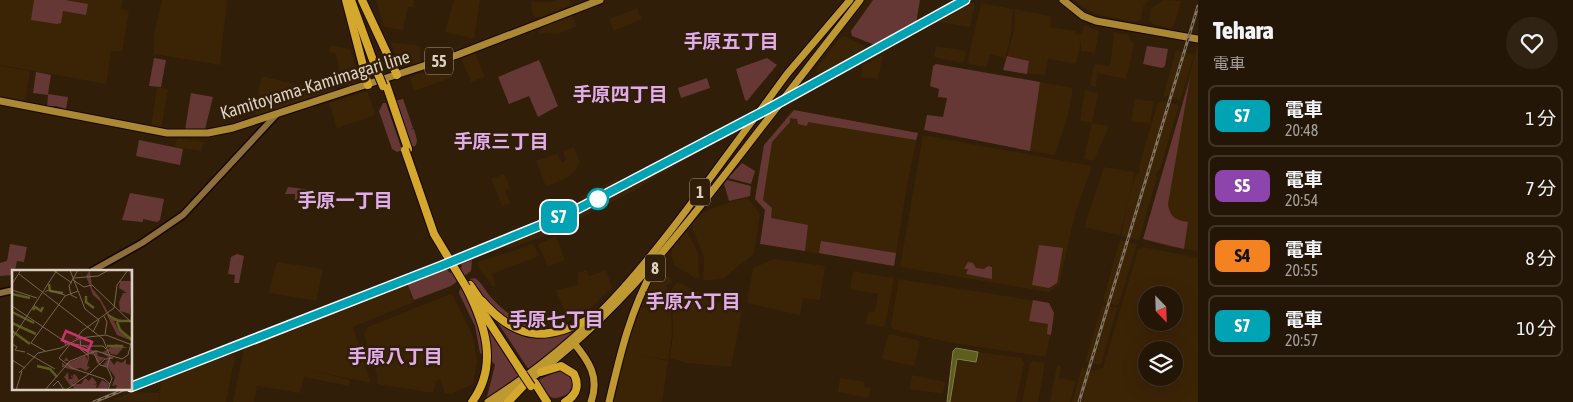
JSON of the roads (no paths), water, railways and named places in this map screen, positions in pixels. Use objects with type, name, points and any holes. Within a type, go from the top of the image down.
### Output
[{"type":"highway","points":[[346,0],[368,85]]},
{"type":"highway","points":[[351,0],[380,73]]},
{"type":"highway","points":[[355,0],[407,149],[434,234],[525,372]]},
{"type":"highway","points":[[362,0],[397,75]]},
{"type":"highway","name":"1","points":[[497,402],[531,384],[643,264],[787,74],[850,0]]},
{"type":"highway","name":"1","points":[[726,171],[860,0]]},
{"type":"highway","name":"8","points":[[609,402],[626,331],[654,265],[726,171]]},
{"type":"highway","name":"8","points":[[643,264],[651,261],[654,265]]},
{"type":"highway","name":"1","points":[[488,402],[606,316],[654,265]]},
{"type":"highway","points":[[468,286],[501,320],[516,328],[533,333],[559,332],[596,316]]},
{"type":"highway","points":[[468,286],[484,328],[487,347],[485,373],[472,402]]},
{"type":"highway","points":[[482,301],[531,384],[541,399],[547,402]]},
{"type":"highway","points":[[573,341],[590,362],[593,371],[594,389],[591,402]]},
{"type":"highway","points":[[541,372],[561,366],[574,374],[578,384],[575,393],[565,402]]},
{"type":"highway","points":[[508,402],[531,384]]},
{"type":"highway","points":[[541,399],[551,402]]},
{"type":"main road","name":"Kamitoyama-Kamimagari line","points":[[0,101],[176,134],[208,133],[233,128],[368,85],[600,0]]},
{"type":"main road","points":[[1063,0],[1083,16],[1096,21],[1198,39]]},
{"type":"main road","points":[[94,270],[142,243],[183,215],[276,115]]},
{"type":"railway","points":[[132,387],[441,266],[568,214],[766,110],[965,0]]},
{"type":"railway","points":[[1079,402],[1198,6]]},
{"type":"railway","points":[[94,402],[123,390]]},
{"type":"train","name":"S7","points":[[132,387],[441,266],[568,214],[766,110],[965,0]]},
{"type":"district","name":"手原五丁目","points":[[731,41]]},
{"type":"district","name":"手原四丁目","points":[[620,94]]},
{"type":"district","name":"手原三丁目","points":[[501,141]]},
{"type":"district","name":"手原一丁目","points":[[345,200]]},
{"type":"district","name":"手原六丁目","points":[[693,301]]},
{"type":"district","name":"手原七丁目","points":[[556,319]]},
{"type":"district","name":"手原八丁目","points":[[395,356]]}]
